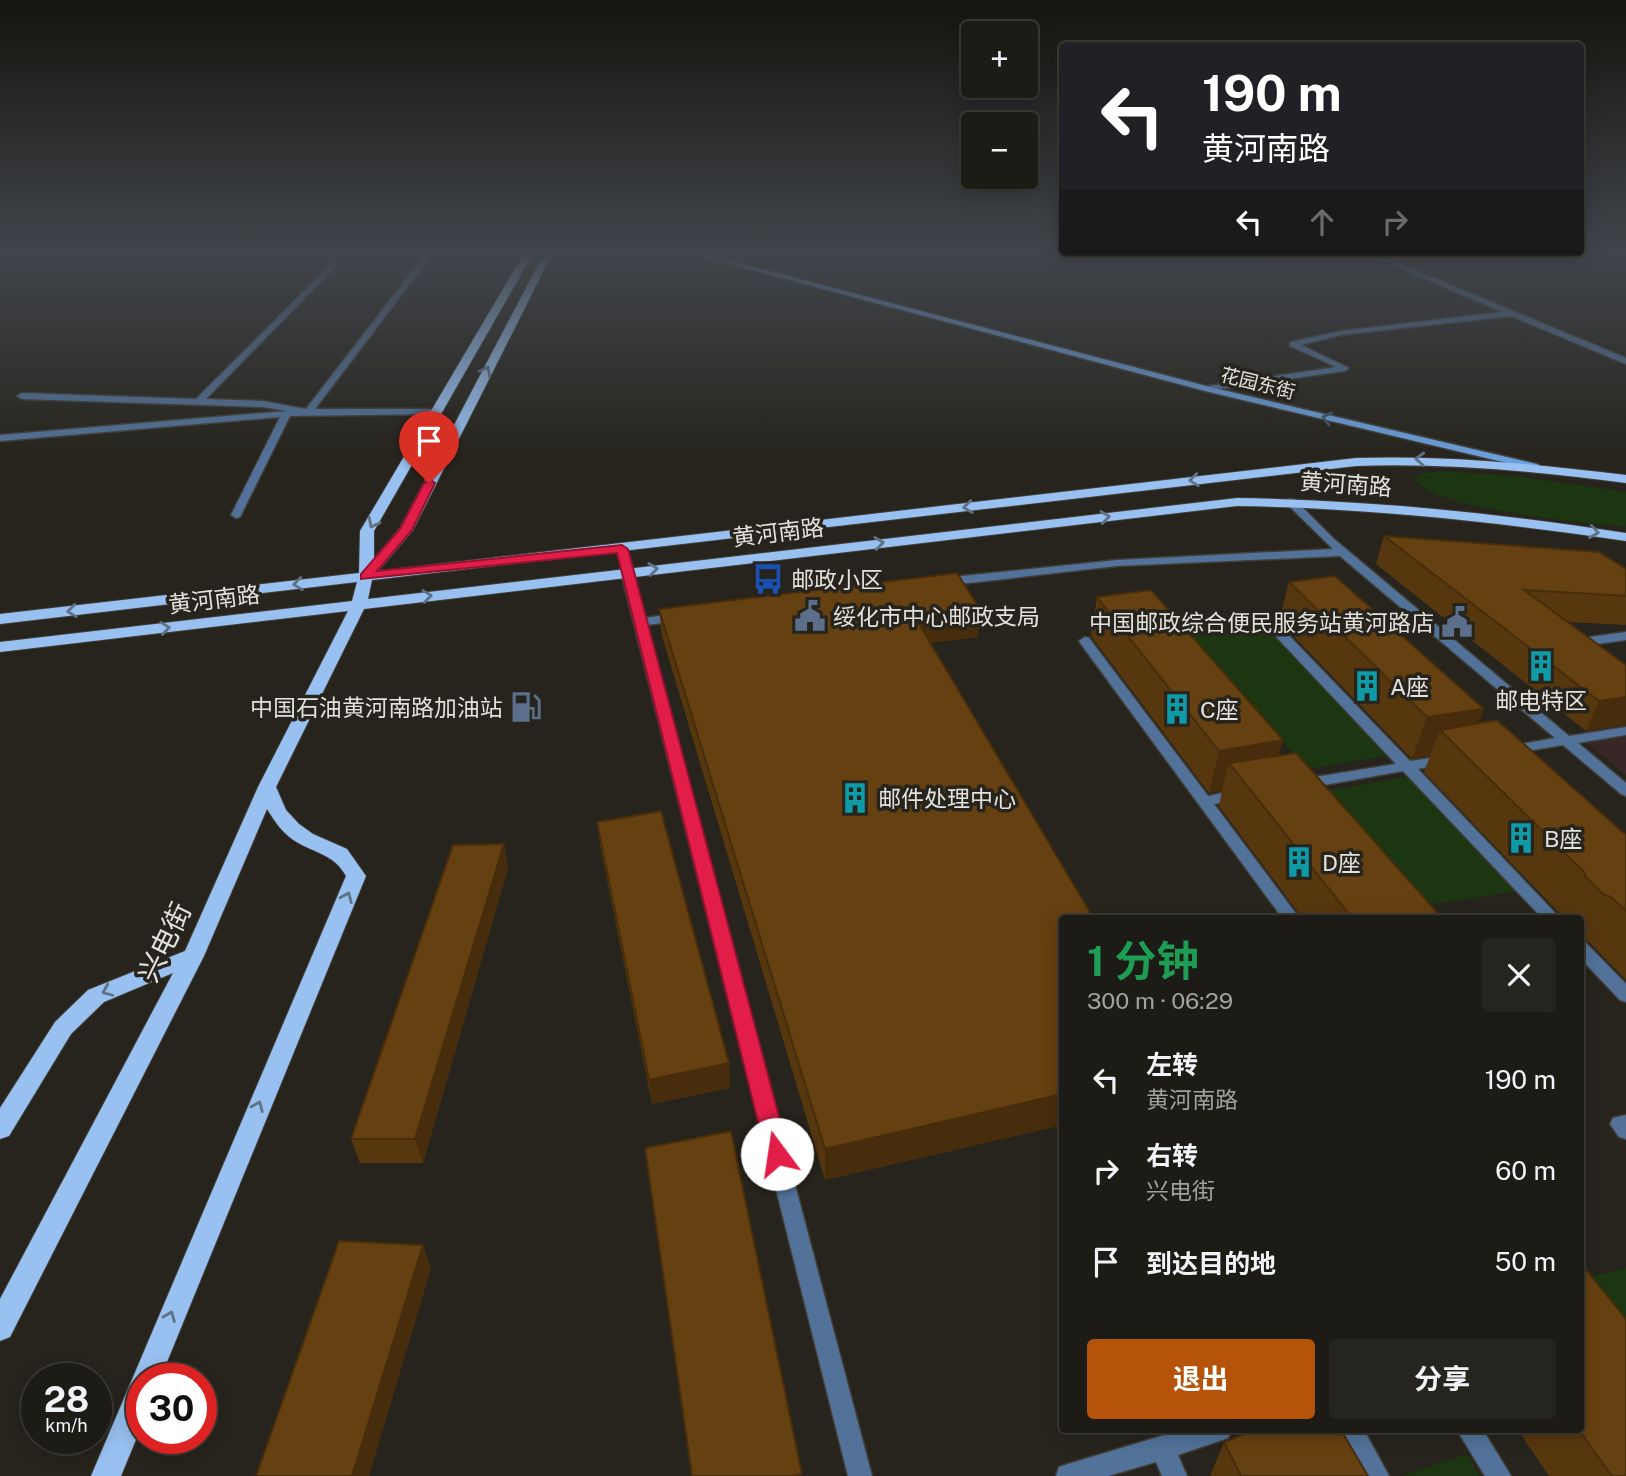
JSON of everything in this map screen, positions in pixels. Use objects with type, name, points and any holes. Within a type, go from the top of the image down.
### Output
[{"type":"main road","name":"兴电街","points":[[0,1327],[192,956],[267,787],[359,604],[366,576],[368,531],[490,321]]},
{"type":"main road","name":"兴电街","points":[[366,576],[406,530],[513,321]]},
{"type":"main road","name":"花园东街","points":[[949,321],[1208,389],[1537,467]]},
{"type":"main road","points":[[437,412],[465,412]]},
{"type":"main road","name":"黄河南路","points":[[0,620],[1356,461],[1446,460],[1537,467]]},
{"type":"main road","points":[[1537,467],[1626,479]]},
{"type":"main road","points":[[1537,467],[1626,484]]},
{"type":"main road","name":"黄河南路","points":[[0,647],[1237,502],[1291,502],[1440,514],[1626,537]]},
{"type":"main road","points":[[622,549],[627,572]]},
{"type":"main road","points":[[152,1363],[356,876],[347,858],[331,848],[307,840],[289,827],[276,811],[267,787]]},
{"type":"main road","points":[[0,1129],[63,1028],[96,996],[192,956]]},
{"type":"main road","points":[[106,1476],[126,1427]]},
{"type":"street","points":[[198,402],[277,321]]},
{"type":"street","points":[[308,412],[378,321]]},
{"type":"street","points":[[1208,389],[1345,368],[1293,344],[1340,333],[1445,321]]},
{"type":"street","points":[[1532,321],[1626,361]]},
{"type":"street","points":[[22,396],[263,404],[308,412]]},
{"type":"street","points":[[0,438],[308,412],[437,412]]},
{"type":"street","points":[[236,515],[286,414]]},
{"type":"street","points":[[1291,502],[1343,552],[1626,791]]},
{"type":"street","points":[[934,583],[1117,563],[1343,552]]},
{"type":"street","points":[[627,572],[860,1476]]},
{"type":"street","points":[[640,622],[694,615]]},
{"type":"street","points":[[1271,624],[1549,915]]},
{"type":"street","points":[[1584,659],[1566,644],[1626,636]]},
{"type":"street","points":[[1085,641],[1289,915]]},
{"type":"street","points":[[1501,761],[1492,752],[1626,731]]},
{"type":"street","points":[[1282,788],[1455,758]]},
{"type":"street","points":[[1204,801],[1256,792]]},
{"type":"street","points":[[1584,951],[1626,995]]},
{"type":"street","points":[[1626,1123],[1620,1124],[1626,1131]]},
{"type":"street","points":[[1068,1476],[1210,1433]]},
{"type":"street","points":[[1352,1433],[1377,1476]]},
{"type":"street","points":[[1471,1433],[1499,1476]]},
{"type":"street","points":[[1162,1447],[1175,1476]]},
{"type":"shaded area","points":[[1626,737],[1626,775],[1587,743],[1599,741]]},
{"type":"green space","points":[[1443,471],[1515,476],[1626,492],[1626,527],[1480,507],[1450,499],[1427,489],[1413,478],[1422,473]]},
{"type":"green space","points":[[1268,622],[1396,754],[1308,769],[1180,629]]},
{"type":"green space","points":[[1409,776],[1518,891],[1426,905],[1327,791]]},
{"type":"green space","points":[[1626,1268],[1626,1340],[1584,1285],[1584,1279]]},
{"type":"green space","points":[[1466,1454],[1480,1476],[1403,1476]]},
{"type":"building","points":[[1384,536],[1599,552],[1626,569],[1626,596],[1524,590],[1626,665],[1626,697],[1599,701]]},
{"type":"building","name":"邮件处理中心","points":[[957,573],[980,609],[915,617],[1092,915],[1059,915],[1059,1095],[825,1149],[659,609]]},
{"type":"building","points":[[1335,576],[1484,709],[1427,717],[1289,582]]},
{"type":"building","points":[[1151,590],[1283,740],[1219,751],[1097,597]]},
{"type":"building","points":[[1497,720],[1626,835],[1626,911],[1611,897],[1603,894],[1440,730]]},
{"type":"building","points":[[1296,753],[1439,915],[1350,915],[1229,763]]},
{"type":"building","points":[[661,811],[729,1063],[649,1080],[597,822]]},
{"type":"building","points":[[504,844],[415,1139],[351,1139],[453,845]]},
{"type":"building","points":[[731,1131],[802,1474],[793,1476],[692,1476],[645,1148]]},
{"type":"building","points":[[339,1241],[423,1245],[352,1476],[256,1476]]},
{"type":"building","points":[[1584,1267],[1626,1319],[1626,1476],[1612,1476],[1581,1433],[1584,1433]]},
{"type":"building","points":[[1246,1433],[1343,1433],[1368,1476],[1241,1476],[1224,1442]]},
{"type":"place","name":"邮政小区","points":[[768,579]]},
{"type":"place","name":"绥化市中心邮政支局","points":[[810,616]]},
{"type":"place","name":"中国邮政综合便民服务站黄河路店","points":[[1457,622]]},
{"type":"place","name":"邮电特区","points":[[1541,666]]},
{"type":"place","name":"A座","points":[[1367,686]]},
{"type":"place","name":"中国石油黄河南路加油站","points":[[526,707]]},
{"type":"place","name":"C座","points":[[1177,709]]},
{"type":"place","name":"邮件处理中心","points":[[855,798]]},
{"type":"place","name":"B座","points":[[1521,838]]},
{"type":"place","name":"D座","points":[[1299,862]]},
{"type":"route","points":[[429,483],[406,530],[366,576],[622,549],[777,1154]]}]
